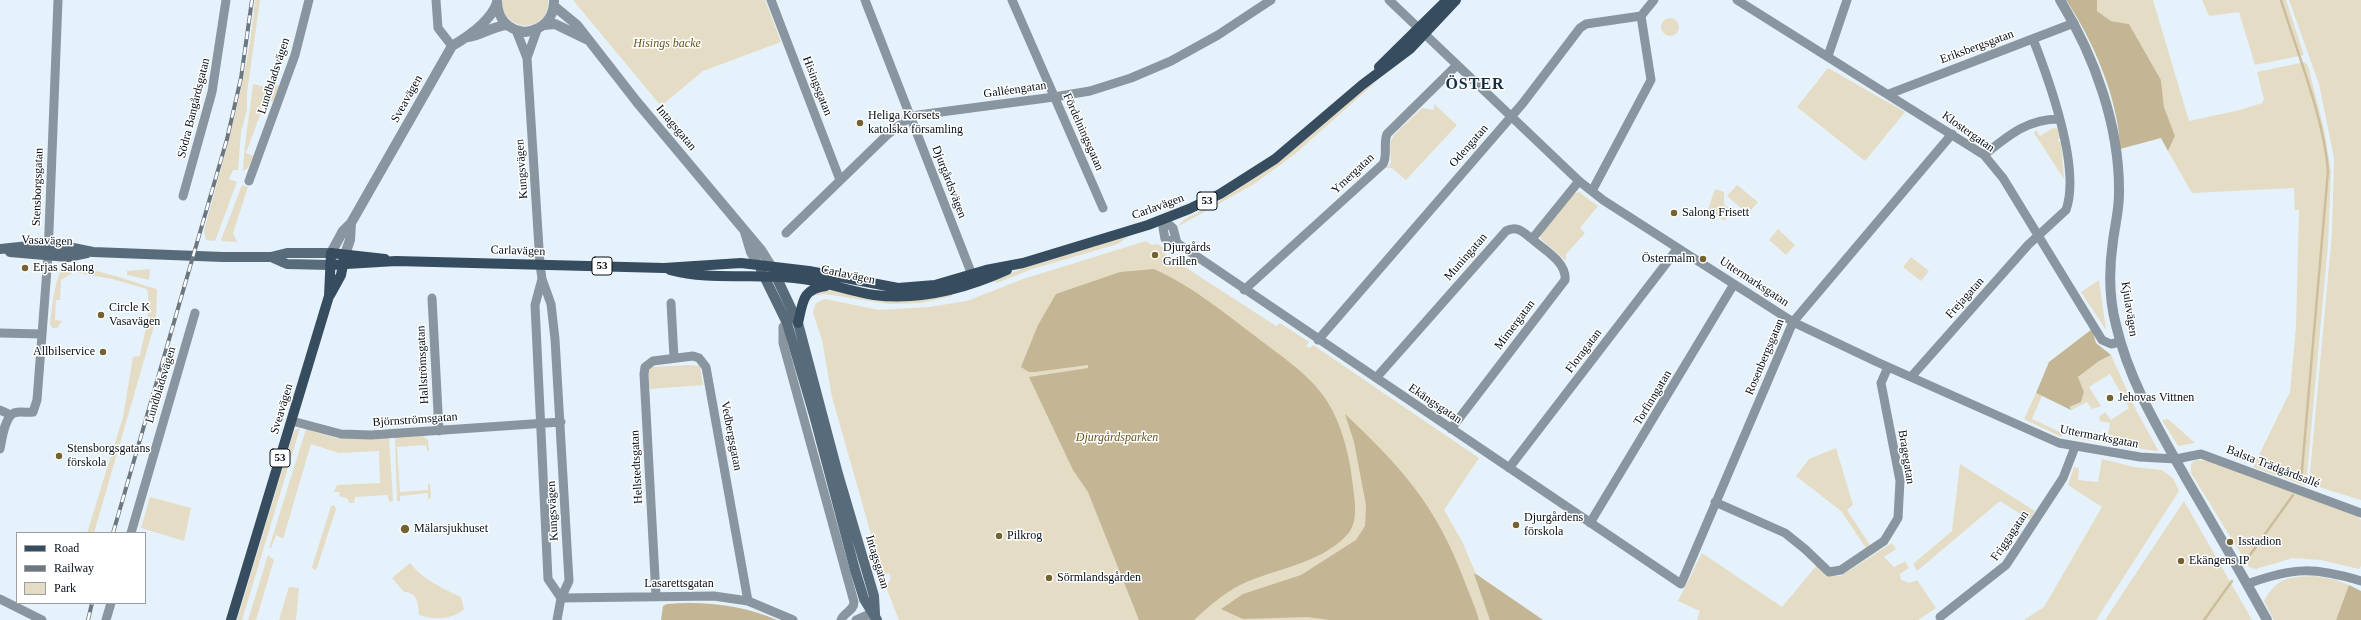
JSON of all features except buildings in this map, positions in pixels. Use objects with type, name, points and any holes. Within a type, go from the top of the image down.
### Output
[{"type":"main road","name":"Carlavägen","points":[[664,268],[690,275],[794,278],[874,295],[901,296],[937,294],[973,279],[1164,220],[1214,197],[1250,176],[1316,125],[1362,85],[1410,50],[1422,31],[1447,0]]},
{"type":"main road","name":"Carlavägen","points":[[1422,31],[1456,0]]},
{"type":"main road","name":"Vasavägen","points":[[0,250],[48,251],[68,247],[93,252],[183,255]]},
{"type":"main road","name":"Carlavägen","points":[[183,255],[271,257],[287,253],[331,253],[396,261]]},
{"type":"main road","name":"Sveavägen","points":[[329,296],[331,253]]},
{"type":"main road","name":"Sveavägen","points":[[231,620],[329,296],[341,275],[345,254]]},
{"type":"main road","name":"Carlavägen","points":[[271,257],[287,264],[330,265],[396,261],[664,268],[734,264],[758,265],[809,271],[898,288],[935,285],[973,279]]},
{"type":"main road","name":"Intagsgatan","points":[[758,265],[787,323],[814,415],[864,599],[875,618]]},
{"type":"main road","name":"Intagsgatan","points":[[771,266],[798,323],[840,481],[874,596],[875,618]]},
{"type":"main road","points":[[798,323],[804,297],[810,290],[816,287],[832,285]]},
{"type":"street","name":"Stensborgsgatan","points":[[11,415],[15,412],[33,412],[36,407],[48,251],[58,0]]},
{"type":"street","name":"Södra Bangårdsgatan","points":[[183,196],[212,92],[226,0]]},
{"type":"street","name":"Lundbladsvägen","points":[[249,181],[295,55],[309,0]]},
{"type":"street","points":[[436,0],[438,28],[452,46],[468,37],[492,15],[497,2]]},
{"type":"street","name":"Hisingsgatan","points":[[771,0],[840,180]]},
{"type":"street","name":"Djurgårdsvägen","points":[[865,0],[973,279]]},
{"type":"street","name":"Fördelningsgatan","points":[[1012,0],[1103,208]]},
{"type":"street","name":"Galléengatan","points":[[911,116],[1090,91],[1131,78],[1170,61],[1218,35],[1271,0]]},
{"type":"street","name":"Uttermarksgatan","points":[[1389,0],[1578,181],[1603,200],[1793,322],[1888,367],[2059,443],[2075,447],[2094,448],[2140,458],[2176,459]]},
{"type":"street","points":[[1592,191],[1651,80],[1641,16],[1654,0]]},
{"type":"street","name":"Klostergatan","points":[[1737,0],[1890,94],[1984,155],[2003,178],[2102,340],[2111,344],[2120,342]]},
{"type":"street","points":[[1828,56],[1847,0]]},
{"type":"street","name":"Kjulavägen","points":[[2060,0],[2074,23],[2097,80],[2114,140],[2119,195],[2111,261],[2111,296],[2120,342],[2135,384],[2267,620]]},
{"type":"street","points":[[497,2],[500,17],[511,27]]},
{"type":"street","points":[[540,28],[550,19],[554,3]]},
{"type":"street","name":"Intagsgatan","points":[[554,3],[576,25],[761,250],[771,266]]},
{"type":"street","name":"Odengatan","points":[[1318,340],[1511,116],[1580,28],[1586,24],[1641,16]]},
{"type":"street","name":"Eriksbergsgatan","points":[[1890,94],[2074,23]]},
{"type":"street","name":"Intagsgatan","points":[[511,27],[525,32],[555,24],[588,40]]},
{"type":"street","points":[[468,37],[481,35],[499,26],[511,27]]},
{"type":"street","name":"Kungsvägen","points":[[511,27],[527,58],[540,264],[542,279],[551,304],[561,422],[569,581],[561,598],[557,620]]},
{"type":"street","name":"Kungsvägen","points":[[527,58],[540,28]]},
{"type":"street","name":"Frejagatan","points":[[1911,377],[2038,235],[2060,218],[2068,204],[2067,160],[2059,119],[2048,77],[2033,39]]},
{"type":"street","name":"Sveavägen","points":[[331,253],[342,231],[351,223],[452,46]]},
{"type":"street","name":"Ymergatan","points":[[1244,290],[1383,164],[1386,160],[1384,142],[1387,134],[1457,65]]},
{"type":"street","points":[[786,233],[840,180],[911,116]]},
{"type":"street","points":[[1984,155],[2021,127],[2032,122],[2059,119]]},
{"type":"street","name":"Rosenbergsgatan","points":[[1680,584],[1793,322],[1952,134]]},
{"type":"street","points":[[1532,239],[1578,181]]},
{"type":"street","name":"Ekängsgatan","points":[[1164,220],[1173,228],[1177,243],[1244,290],[1680,584]]},
{"type":"street","name":"Sveavägen","points":[[345,254],[350,240],[351,223]]},
{"type":"street","name":"Muningatan","points":[[1376,378],[1506,231],[1512,228],[1520,229],[1532,239]]},
{"type":"street","name":"Intagsgatan","points":[[745,232],[751,252],[758,265]]},
{"type":"street","name":"Mimergatan","points":[[1451,429],[1565,280],[1566,274],[1561,265],[1532,239]]},
{"type":"street","name":"Floragatan","points":[[1509,468],[1678,248]]},
{"type":"street","name":"Kungsvägen","points":[[542,279],[535,305],[548,579],[561,598]]},
{"type":"street","name":"Torfinngatan","points":[[1590,523],[1734,284]]},
{"type":"street","name":"Hallströmsgatan","points":[[432,298],[439,431]]},
{"type":"street","points":[[671,302],[674,358]]},
{"type":"street","points":[[535,305],[551,304]]},
{"type":"street","name":"Lundbladsvägen","points":[[131,532],[195,313]]},
{"type":"street","points":[[787,323],[783,327],[783,343],[854,602],[852,608],[841,620]]},
{"type":"street","points":[[0,333],[42,334]]},
{"type":"street","name":"Vedbergsgatan","points":[[674,358],[693,356],[699,358],[706,367],[748,601]]},
{"type":"street","name":"Hellstedtsgatan","points":[[656,596],[644,374],[648,363],[674,358]]},
{"type":"street","name":"Bragegatan","points":[[1715,502],[1785,534],[1800,544],[1829,572],[1841,570],[1884,541],[1896,523],[1900,507],[1900,481],[1881,383],[1888,367]]},
{"type":"street","points":[[0,410],[11,415],[3,432],[0,449]]},
{"type":"street","name":"Björnströmsgatan","points":[[292,421],[340,434],[356,435],[541,424]]},
{"type":"street","points":[[541,424],[561,422]]},
{"type":"street","name":"Friggagatan","points":[[1940,617],[1998,574],[2006,565],[2063,478],[2075,447]]},
{"type":"street","name":"Balsta Trädgårdsallé","points":[[2176,459],[2200,454],[2361,513]]},
{"type":"street","points":[[2247,584],[2272,575],[2309,569],[2330,572],[2361,581]]},
{"type":"street","name":"Lasarettsgatan","points":[[561,598],[714,596],[748,601],[793,620]]},
{"type":"street","points":[[0,599],[42,620]]},
{"type":"street","points":[[106,620],[111,604]]},
{"type":"street","points":[[856,620],[867,615],[875,618]]},
{"type":"green space","points":[[255,0],[260,0],[247,93],[247,110],[241,132],[238,170],[233,170],[229,179],[237,182],[215,241],[206,240],[204,231],[235,117],[247,59]]},
{"type":"green space","points":[[502,0],[548,0],[547,11],[542,19],[535,24],[526,26],[518,24],[510,19],[504,11]]},
{"type":"green space","name":"Hisings backe","points":[[573,0],[765,0],[781,42],[703,71],[661,106]]},
{"type":"green space","points":[[2066,0],[2097,0],[2097,11],[2111,21],[2129,24],[2161,80],[2164,107],[2175,136],[2168,151],[2161,138],[2120,149],[2115,111],[2103,71],[2086,33]]},
{"type":"green space","points":[[2097,0],[2153,0],[2189,121],[2240,110],[2262,103],[2264,99],[2257,72],[2305,62],[2308,66],[2324,129],[2331,171],[2328,244],[2306,486],[2253,467],[2290,392],[2296,327],[2299,210],[2295,210],[2294,188],[2192,193],[2168,151],[2175,136],[2164,107],[2161,80],[2129,24],[2111,21],[2097,11]]},
{"type":"green space","points":[[2202,0],[2286,0],[2304,55],[2255,65],[2239,12],[2209,16]]},
{"type":"green space","points":[[2289,0],[2361,0],[2361,500],[2309,484],[2332,233],[2334,158],[2319,84]]},
{"type":"green space","points":[[1670,18],[1676,21],[1679,27],[1676,33],[1670,36],[1664,33],[1661,27],[1664,21]]},
{"type":"green space","points":[[1828,68],[1905,112],[1865,161],[1797,107]]},
{"type":"green space","points":[[1376,82],[1295,154],[1254,184],[1179,226],[1186,218],[1214,205],[1225,196],[1283,158],[1362,90]]},
{"type":"green space","points":[[275,83],[279,86],[273,101],[266,99],[246,153],[253,156],[248,168],[243,171],[253,84],[274,89]]},
{"type":"green space","points":[[1434,104],[1457,125],[1406,180],[1392,168],[1386,168],[1391,163],[1390,143],[1394,135],[1422,108],[1434,110]]},
{"type":"green space","points":[[2053,128],[2058,129],[2060,138],[2057,141],[2061,142],[2064,179],[2034,133],[2036,130],[2040,136]]},
{"type":"green space","points":[[242,185],[248,187],[233,233],[237,242],[223,241],[221,240]]},
{"type":"green space","points":[[1737,185],[1758,202],[1748,214],[1727,196]]},
{"type":"green space","points":[[1715,189],[1724,192],[1724,204],[1732,211],[1724,221],[1708,209]]},
{"type":"green space","points":[[1579,192],[1598,206],[1580,228],[1585,233],[1566,254],[1566,261],[1541,239],[1540,233],[1573,194]]},
{"type":"green space","points":[[1778,229],[1795,245],[1786,255],[1769,240]]},
{"type":"green space","points":[[1129,236],[1118,244],[1032,269],[997,283],[994,281],[1025,267]]},
{"type":"green space","name":"Djurgårdsparken","points":[[1146,241],[1152,245],[1158,244],[1166,250],[1165,254],[1276,326],[1280,323],[1309,342],[1306,346],[1310,348],[1313,345],[1479,458],[1444,510],[1462,541],[1476,574],[1543,620],[899,620],[886,587],[891,578],[888,572],[884,580],[832,397],[822,340],[813,312],[816,303],[825,299],[879,310],[929,307],[967,301],[1023,279]]},
{"type":"green space","points":[[1911,257],[1929,271],[1921,281],[1903,267]]},
{"type":"green space","points":[[73,268],[98,271],[157,289],[156,319],[94,532],[87,532],[123,417],[133,357],[140,356],[149,305],[147,289],[112,279],[74,272],[61,280],[60,300],[56,300],[55,320],[62,321],[57,328],[52,328],[50,324],[54,295],[57,279],[63,269]]},
{"type":"green space","points":[[150,269],[149,280],[127,275],[127,271]]},
{"type":"green space","points":[[1154,269],[1194,291],[1219,309],[1292,364],[1318,389],[1331,408],[1341,429],[1350,464],[1355,500],[1353,525],[1346,536],[1335,546],[1323,554],[1309,560],[1253,579],[1240,585],[1216,601],[1194,620],[1139,620],[1088,492],[1073,470],[1029,377],[1088,368],[1088,365],[1035,372],[1029,372],[1021,367],[1038,325],[1056,294],[1120,272]]},
{"type":"green space","points":[[2099,280],[2106,330],[2081,292]]},
{"type":"green space","points":[[821,289],[889,300],[952,293],[952,296],[921,303],[890,304],[825,294],[811,296]]},
{"type":"green space","points":[[2092,329],[2096,343],[2111,355],[2099,361],[2078,377],[2084,392],[2081,402],[2070,407],[2071,410],[2036,393],[2049,362]]},
{"type":"green space","points":[[2111,355],[2136,410],[2158,450],[2156,451],[2074,438],[2075,434],[2108,439],[2110,423],[2100,421],[2099,417],[2105,412],[2111,420],[2129,408],[2110,374],[2089,387],[2101,406],[2092,409],[2087,402],[2071,410],[2070,408],[2081,402],[2084,392],[2078,377],[2099,361]]},
{"type":"green space","points":[[689,365],[700,366],[703,385],[650,389],[648,374],[650,367]]},
{"type":"green space","points":[[2036,393],[2042,396],[2032,419],[2062,433],[2061,437],[2024,419]]},
{"type":"green space","points":[[1345,414],[1400,470],[1429,509],[1442,530],[1453,554],[1479,620],[1329,620],[1307,617],[1243,619],[1221,609],[1243,594],[1301,575],[1356,540],[1365,526],[1366,505],[1354,442]]},
{"type":"green space","points":[[2168,419],[2195,443],[2178,446],[2162,420]]},
{"type":"green space","points":[[300,428],[242,620],[237,620],[292,437],[295,430]]},
{"type":"green space","points":[[306,429],[336,438],[389,437],[393,501],[389,502],[388,495],[355,497],[354,503],[349,503],[348,499],[339,496],[340,492],[334,492],[337,485],[380,483],[379,451],[339,453],[311,444],[283,539],[276,535],[271,548],[269,548]]},
{"type":"green space","points":[[423,436],[428,440],[429,451],[427,451],[426,445],[397,447],[400,492],[428,490],[428,484],[430,484],[431,498],[428,499],[428,493],[400,496],[400,501],[397,501],[395,437]]},
{"type":"green space","points":[[1836,448],[1853,505],[1847,510],[1870,545],[1866,548],[1841,511],[1796,476],[1809,459]]},
{"type":"green space","points":[[2102,459],[2134,467],[2162,470],[2173,478],[2179,491],[2096,620],[2024,620],[2044,607],[2102,507],[2068,485],[2074,467],[2079,468],[2078,480],[2098,482]]},
{"type":"green space","points":[[2196,460],[2209,461],[2357,515],[2361,520],[2361,566],[2359,569],[2321,560],[2293,558],[2256,569],[2249,567],[2191,473],[2191,464]]},
{"type":"green space","points":[[1960,464],[2035,511],[2030,520],[2000,501],[1917,571],[1913,564],[1952,531]]},
{"type":"green space","points":[[150,497],[191,508],[184,541],[141,528]]},
{"type":"green space","name":"Ekängens IP","points":[[2184,501],[2252,620],[2105,620]]},
{"type":"green space","points":[[334,505],[336,509],[317,568],[314,570],[312,567],[331,506]]},
{"type":"green space","points":[[1892,543],[1896,549],[1884,557],[1894,567],[1905,561],[1909,568],[1900,574],[1901,580],[1909,583],[1917,580],[1936,608],[1918,620],[1697,620],[1700,611],[1678,601],[1702,553],[1782,607],[1817,565],[1826,576],[1841,576]]},
{"type":"green space","points":[[268,555],[274,560],[256,620],[248,620]]},
{"type":"green space","points":[[410,563],[427,579],[461,597],[464,609],[459,613],[442,618],[430,618],[419,615],[418,603],[415,596],[404,592],[392,578]]},
{"type":"green space","points":[[1474,574],[1476,574],[1543,620],[1490,620]]},
{"type":"green space","points":[[2314,576],[2333,579],[2349,585],[2336,620],[2274,620],[2264,601],[2274,587],[2290,578]]},
{"type":"green space","points":[[2349,585],[2361,591],[2361,620],[2336,620]]},
{"type":"green space","points":[[289,587],[299,588],[296,620],[279,620]]},
{"type":"green space","points":[[695,603],[723,605],[750,611],[777,620],[661,620],[663,606],[667,604]]},
{"type":"waterway","points":[[2281,0],[2316,107],[2328,171],[2301,481]]},
{"type":"waterway","points":[[2250,555],[2293,495]]},
{"type":"waterway","points":[[2204,620],[2232,581]]},
{"type":"railway","points":[[113,532],[227,139],[241,78],[252,0]]},
{"type":"railway","points":[[88,620],[92,604]]},
{"type":"place","name":"Heliga Korsets katolska församling","points":[[860,123]]},
{"type":"place","name":"Salong Frisett","points":[[1674,213]]},
{"type":"place","name":"Djurgårds Grillen","points":[[1155,255]]},
{"type":"place","name":"Östermalm","points":[[1703,259]]},
{"type":"place","name":"Erjas Salong","points":[[25,268]]},
{"type":"place","name":"Circle K Vasavägen","points":[[101,315]]},
{"type":"place","name":"Allbilservice","points":[[103,352]]},
{"type":"place","name":"Jehovas Vittnen","points":[[2110,398]]},
{"type":"place","name":"Stensborgsgatans förskola","points":[[59,456]]},
{"type":"place","name":"Djurgårdens förskola","points":[[1516,525]]},
{"type":"place","name":"Mälarsjukhuset","points":[[405,529]]},
{"type":"place","name":"Pilkrog","points":[[999,536]]},
{"type":"place","name":"Isstadion","points":[[2230,542]]},
{"type":"place","name":"Ekängens IP","points":[[2181,561]]},
{"type":"place","name":"Sörmlandsgården","points":[[1049,578]]},
{"type":"district","name":"ÖSTER","points":[[1475,85]]}]
